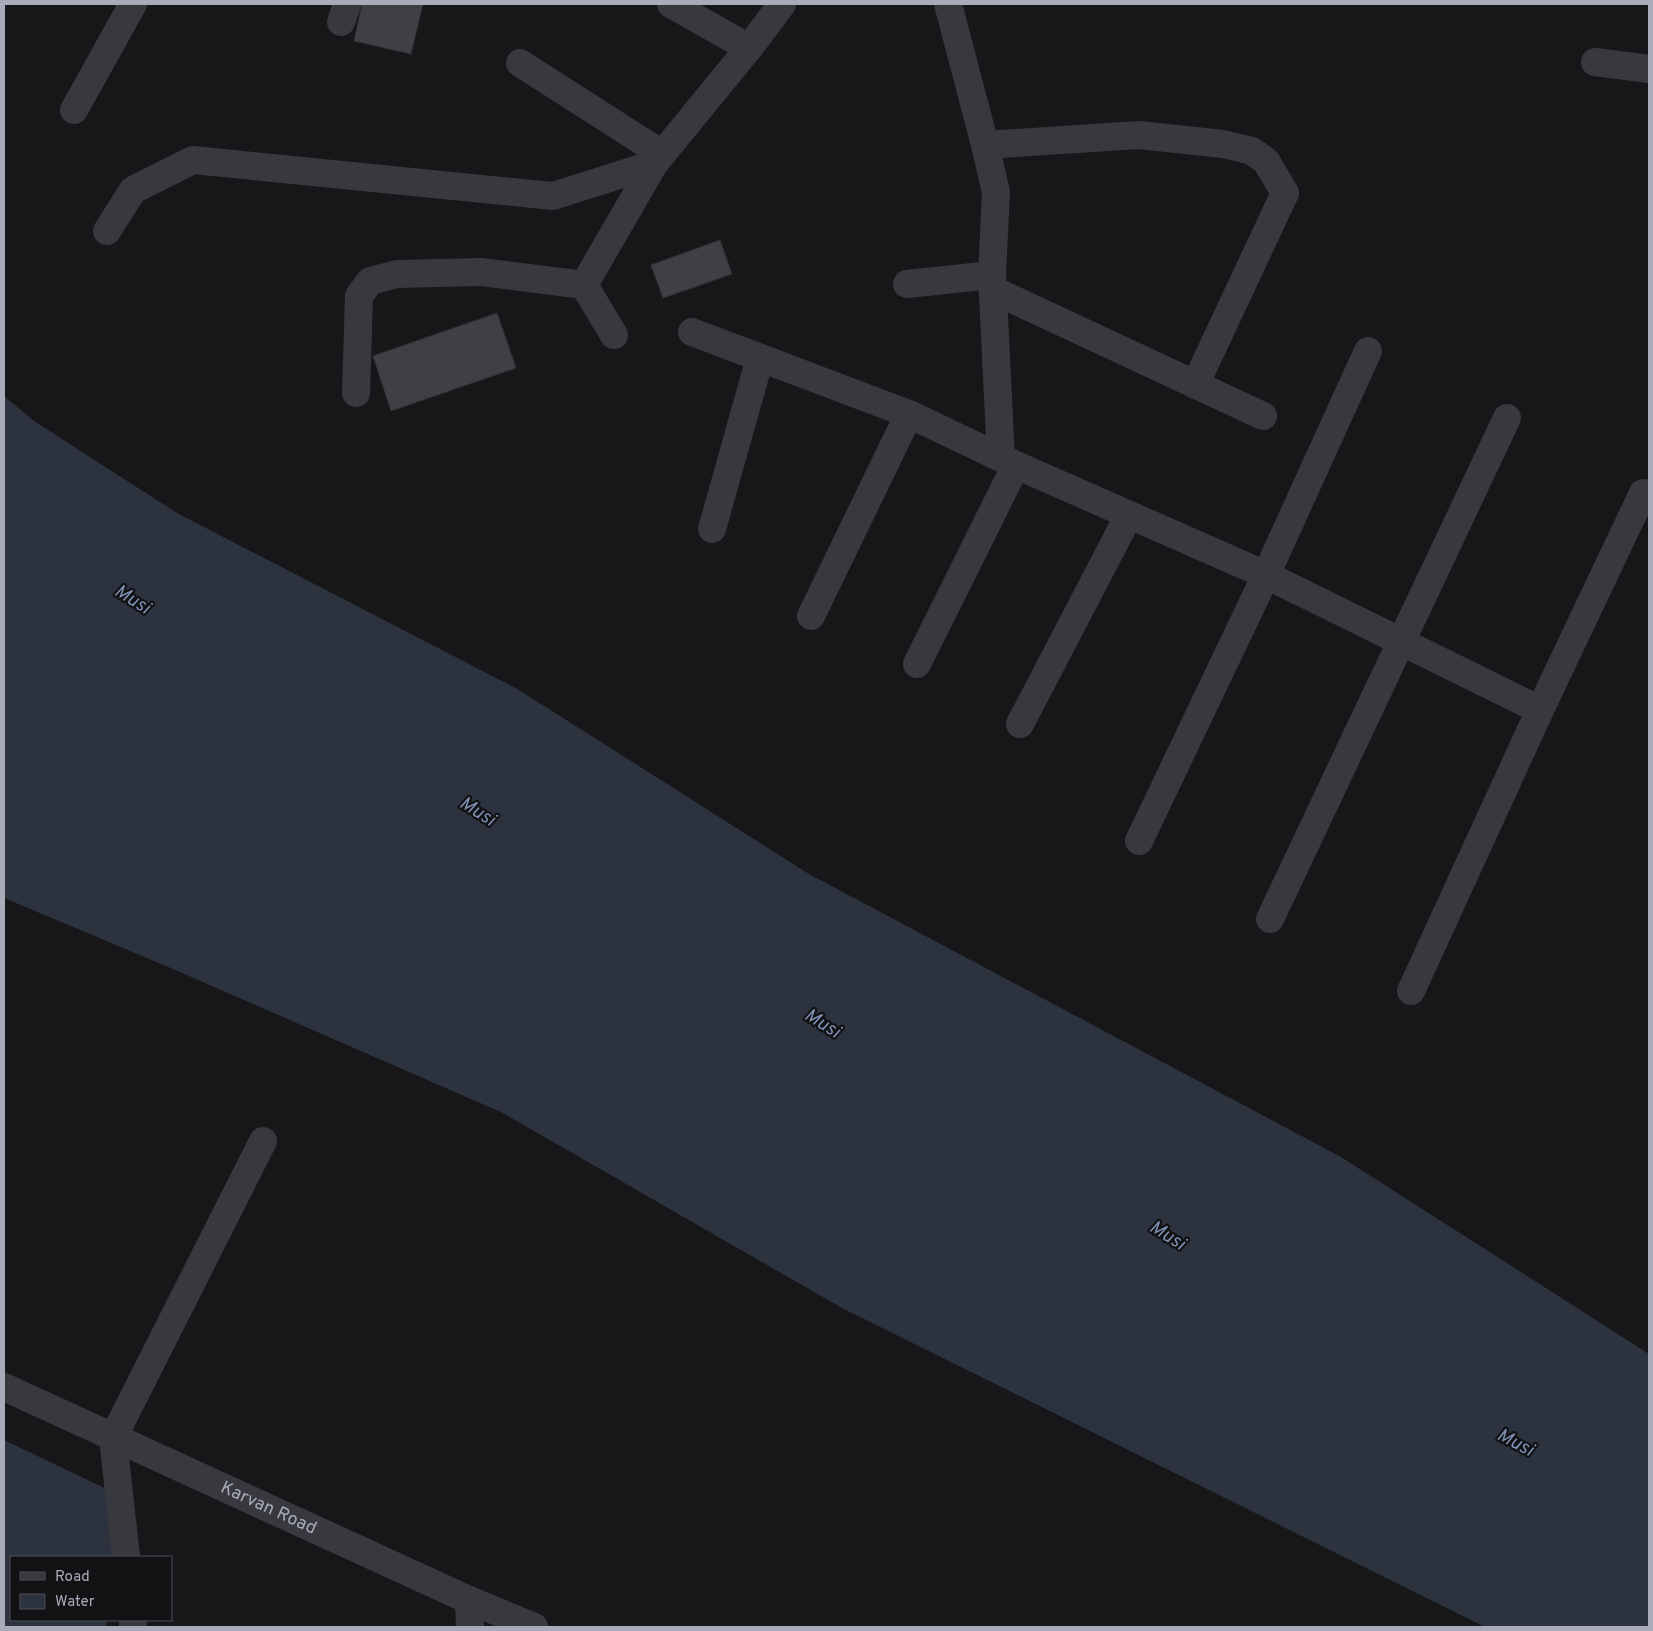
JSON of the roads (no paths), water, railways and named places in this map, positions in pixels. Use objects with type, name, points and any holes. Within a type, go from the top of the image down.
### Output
[{"type":"street","points":[[74,110],[133,4]]},
{"type":"street","points":[[672,4],[749,48]]},
{"type":"street","points":[[584,285],[658,159],[749,48],[782,4]]},
{"type":"street","points":[[917,664],[1009,461],[993,282],[996,192],[956,5]]},
{"type":"street","points":[[1595,62],[1649,69]]},
{"type":"street","points":[[520,63],[658,159]]},
{"type":"street","points":[[985,146],[1139,135],[1222,144],[1252,151],[1266,161],[1285,193],[1195,385]]},
{"type":"street","points":[[107,231],[133,190],[193,160],[553,196],[658,159]]},
{"type":"street","points":[[356,394],[359,296],[370,281],[397,274],[481,272],[584,285]]},
{"type":"street","points":[[907,284],[993,282],[1195,385],[1263,416]]},
{"type":"street","points":[[584,285],[614,334]]},
{"type":"street","points":[[692,332],[909,414],[1266,576],[1540,710]]},
{"type":"street","points":[[1139,841],[1266,576],[1368,350]]},
{"type":"street","points":[[712,529],[760,358]]},
{"type":"street","points":[[811,616],[909,414]]},
{"type":"street","points":[[1270,919],[1507,418]]},
{"type":"street","points":[[1411,991],[1540,710],[1643,493]]},
{"type":"street","points":[[1020,724],[1129,515]]},
{"type":"street","points":[[126,1556],[113,1438],[263,1141]]},
{"type":"street","name":"Karvan Road","points":[[4,1387],[469,1600],[534,1627]]},
{"type":"street","points":[[469,1600],[470,1627]]},
{"type":"water","name":"Musi","points":[[4,396],[34,421],[177,513],[519,690],[809,874],[1341,1157],[1649,1354],[1649,1627],[1485,1627],[842,1308],[503,1113],[166,966],[4,898]]},
{"type":"water","points":[[4,1440],[117,1494],[112,1556],[10,1556],[10,1621],[107,1621],[106,1627],[4,1627]]}]
